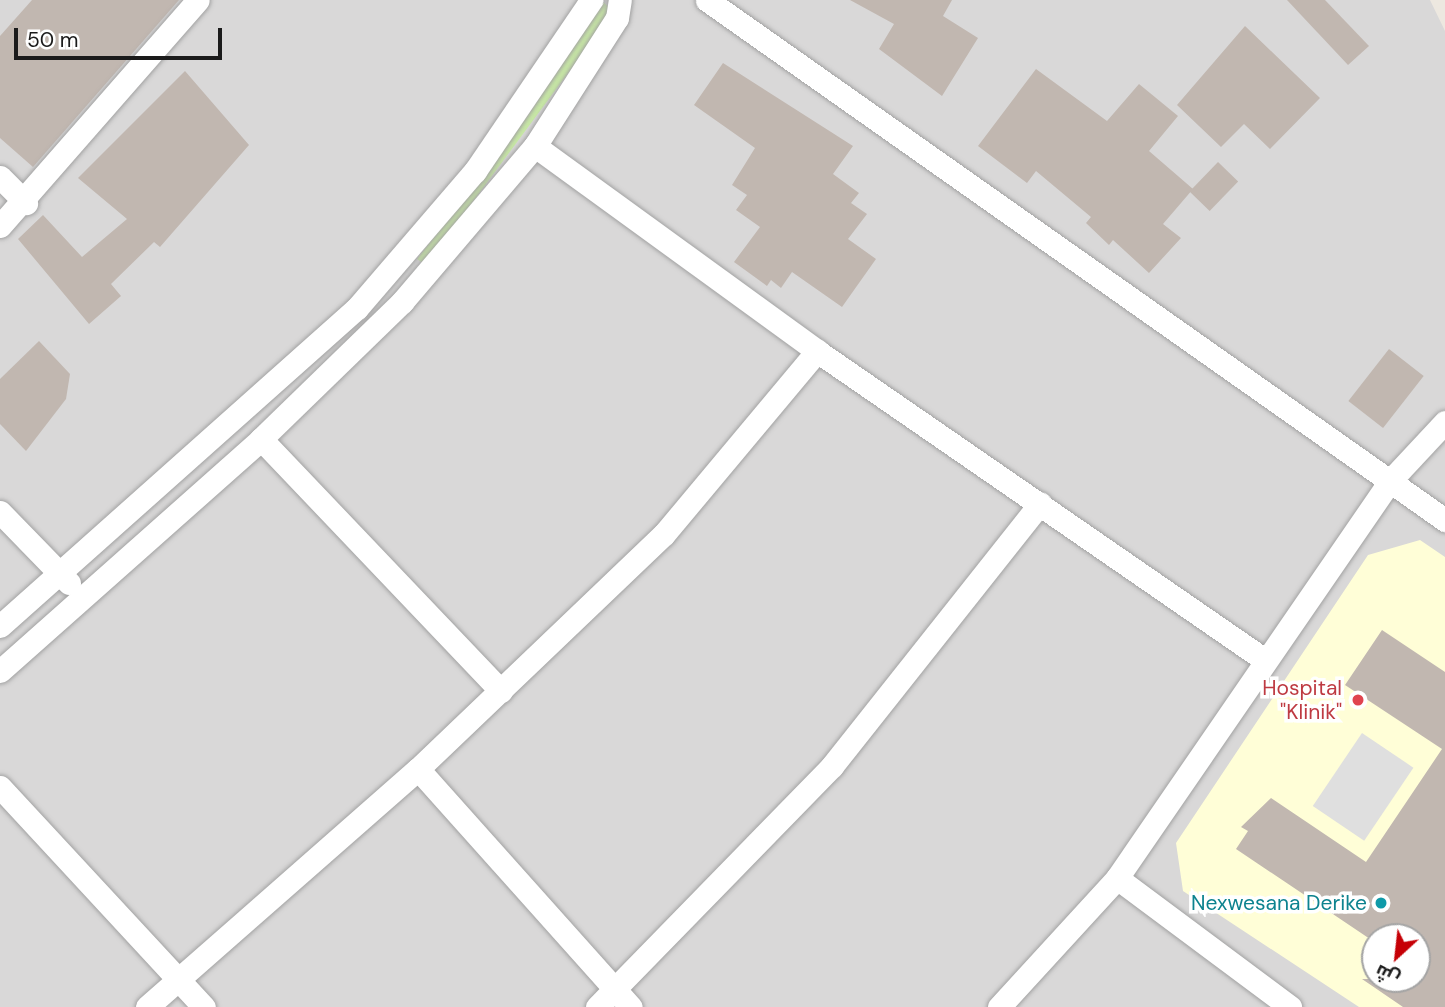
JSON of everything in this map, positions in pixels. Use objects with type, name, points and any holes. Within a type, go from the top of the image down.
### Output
[{"type":"street","points":[[0,226],[26,203],[198,0]]},
{"type":"street","points":[[0,626],[356,308],[475,170],[590,0]]},
{"type":"street","points":[[0,671],[261,439],[402,302],[535,146],[617,18],[620,0]]},
{"type":"street","points":[[707,0],[1445,520]]},
{"type":"street","points":[[535,146],[817,351],[1265,660]]},
{"type":"street","points":[[0,177],[26,203]]},
{"type":"street","points":[[147,1007],[418,769],[664,534],[817,351]]},
{"type":"street","points":[[999,1007],[1116,878],[1389,482],[1445,422]]},
{"type":"street","points":[[261,439],[501,691]]},
{"type":"street","points":[[597,1007],[623,998],[832,766],[1040,504]]},
{"type":"street","points":[[0,512],[82,597]]},
{"type":"street","points":[[418,769],[623,998]]},
{"type":"street","points":[[0,787],[204,1007]]},
{"type":"street","points":[[1116,878],[1290,1007]]},
{"type":"shaded area","points":[[0,0],[1430,0],[1445,31],[1445,1007],[0,1007]]},
{"type":"shaded area","name":"Hospital \"Klinik\"","points":[[1420,540],[1445,557],[1445,1007],[1359,1007],[1183,891],[1176,843],[1368,555]]},
{"type":"shaded area","points":[[1362,733],[1413,768],[1364,841],[1313,806]]},
{"type":"green space","points":[[601,0],[611,9],[580,57],[469,207],[423,263],[417,259],[529,114]]},
{"type":"building","points":[[32,0],[179,0],[33,167],[0,138],[0,36]]},
{"type":"building","points":[[850,0],[952,0],[943,16],[978,38],[942,96],[879,49],[894,24]]},
{"type":"building","points":[[1287,0],[1325,0],[1369,46],[1348,65]]},
{"type":"building","points":[[1245,26],[1320,98],[1270,149],[1244,124],[1221,147],[1177,105]]},
{"type":"building","points":[[723,63],[853,146],[833,174],[859,193],[851,203],[867,214],[848,239],[876,259],[842,307],[792,272],[781,288],[771,280],[767,286],[734,262],[760,227],[736,210],[747,195],[732,185],[755,148],[694,105]]},
{"type":"building","points":[[1036,69],[1107,121],[1139,84],[1178,116],[1149,151],[1193,189],[1163,224],[1181,238],[1149,273],[1113,240],[1109,245],[1086,223],[1091,217],[1036,171],[1027,183],[978,146]]},
{"type":"building","points":[[185,71],[249,145],[160,247],[154,242],[111,284],[121,296],[89,324],[18,239],[43,215],[82,257],[127,219],[78,178]]},
{"type":"building","points":[[1218,162],[1238,181],[1210,211],[1190,191]]},
{"type":"building","points":[[39,341],[70,374],[66,399],[26,451],[0,424],[0,379]]},
{"type":"building","points":[[1389,349],[1424,376],[1383,428],[1348,401]]},
{"type":"building","name":"Nexwesana Derike","points":[[1382,630],[1445,672],[1445,1007],[1403,1007],[1382,993],[1431,993],[1431,923],[1361,923],[1361,933],[1236,849],[1248,831],[1241,827],[1271,798],[1366,862],[1442,749],[1345,685]]},
{"type":"place","name":"Hospital \"Klinik\"","points":[[1358,700]]},
{"type":"place","name":"Nexwesana Derike","points":[[1381,903]]}]
